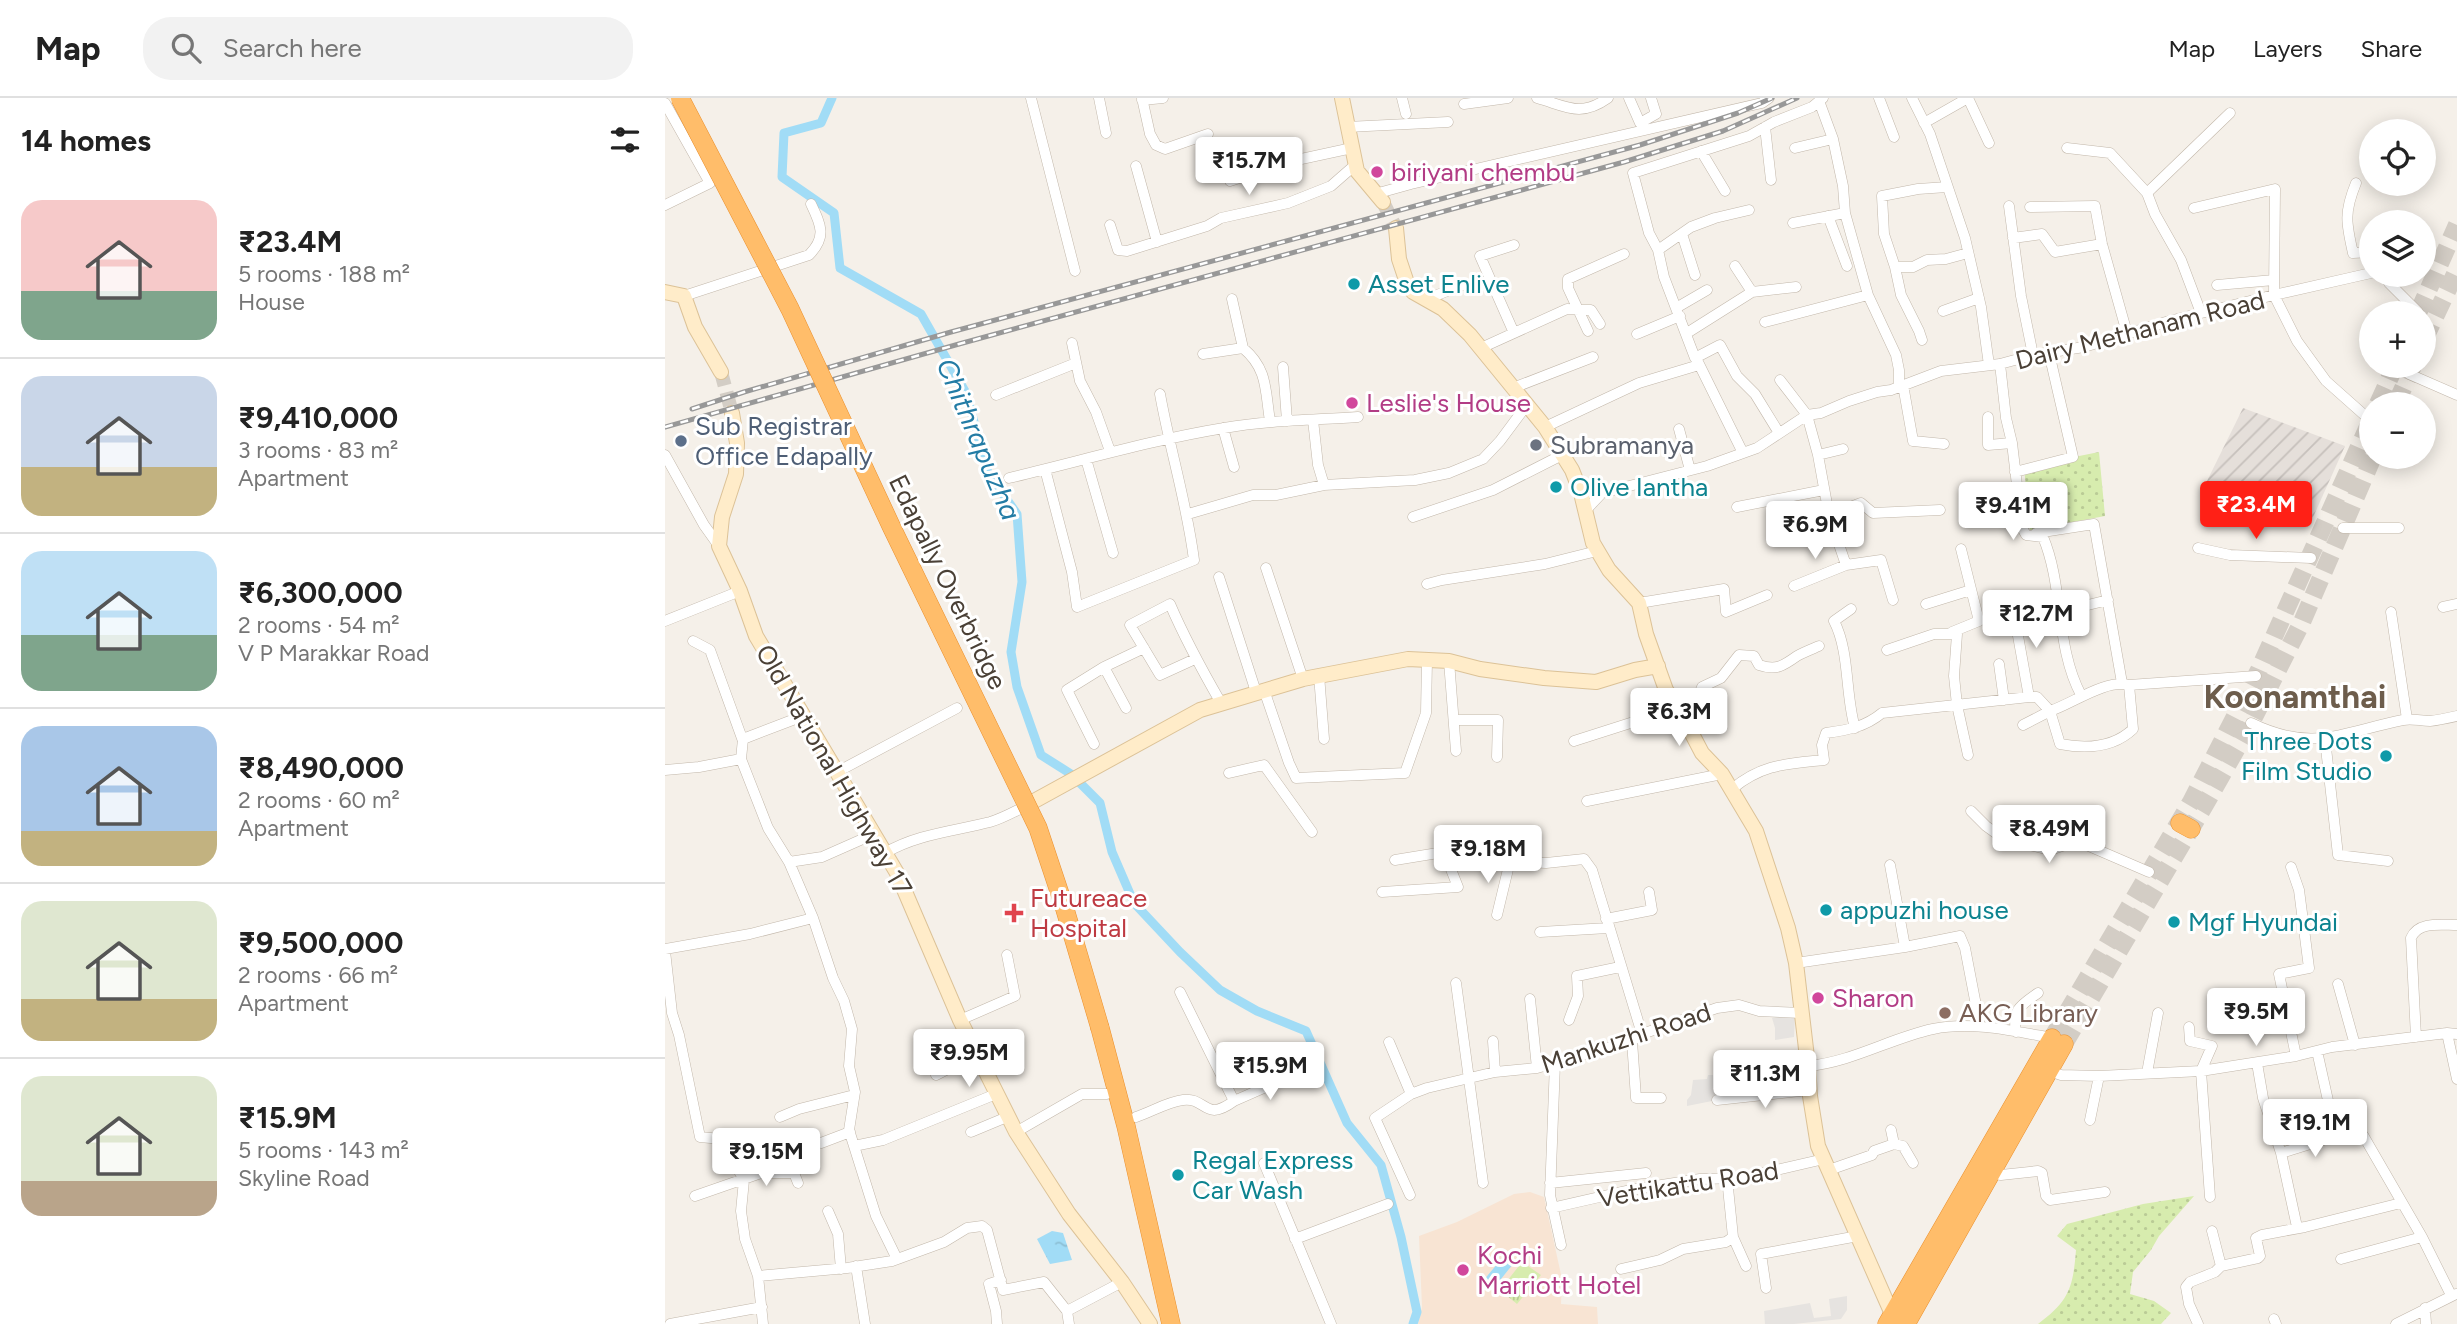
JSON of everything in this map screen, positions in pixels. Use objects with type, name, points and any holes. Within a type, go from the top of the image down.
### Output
[{"type":"highway","name":"Edapally Overbridge","points":[[680,98],[790,309],[891,528],[1038,828],[1100,1028],[1126,1125],[1171,1324]]},
{"type":"highway","points":[[1895,1321],[1922,1293],[2049,1071],[2058,1041]]},
{"type":"highway","points":[[1895,1321],[2058,1041]]},
{"type":"street","points":[[1031,98],[1075,271]]},
{"type":"street","points":[[1099,98],[1106,133]]},
{"type":"street","points":[[1163,98],[1142,99],[1150,134],[1156,145],[1165,149],[1208,134]]},
{"type":"street","points":[[1342,98],[1355,164],[1361,178],[1379,198],[1762,103],[1769,98]]},
{"type":"street","points":[[1402,98],[1406,114]]},
{"type":"street","points":[[1464,104],[1508,98]]},
{"type":"street","points":[[1537,98],[1578,111],[1595,107],[1608,98]]},
{"type":"street","points":[[1629,98],[1640,123],[1655,114],[1651,98]]},
{"type":"street","points":[[1878,98],[1894,137]]},
{"type":"street","points":[[1912,98],[1933,143],[1969,253],[2012,443],[2019,522],[2026,535]]},
{"type":"street","points":[[1924,123],[1968,98],[1989,143]]},
{"type":"street","points":[[1743,453],[1697,362],[1664,277],[1658,250],[1641,208],[1633,173],[1749,136],[1812,107],[1821,99],[1843,186],[1845,213],[1868,295],[1896,355],[1913,441],[1944,444]]},
{"type":"street","points":[[665,103],[710,183],[665,205]]},
{"type":"street","points":[[2147,193],[2230,113]]},
{"type":"street","points":[[1347,127],[1448,122]]},
{"type":"street","points":[[1765,127],[1771,180]]},
{"type":"street","points":[[1795,148],[1833,139]]},
{"type":"street","points":[[1230,181],[1292,161],[1352,148]]},
{"type":"street","points":[[2067,148],[2110,153],[2147,193],[2155,214],[2181,260],[2201,313]]},
{"type":"street","points":[[1701,151],[1725,191]]},
{"type":"street","points":[[1109,225],[1119,251],[1127,251],[1207,226],[1221,218],[1266,209],[1324,189],[1355,164]]},
{"type":"street","points":[[1136,166],[1157,242]]},
{"type":"street","points":[[2356,183],[2348,203],[2345,222],[2353,253],[2359,253]]},
{"type":"street","points":[[1922,340],[1901,295],[1884,234],[1882,196],[1947,187]]},
{"type":"street","points":[[2194,208],[2275,189],[2274,295],[2359,276]]},
{"type":"street","points":[[665,292],[684,296],[809,255],[818,246],[821,233],[811,204]]},
{"type":"street","points":[[2009,206],[2021,296],[2033,355]]},
{"type":"street","points":[[2030,207],[2095,206],[2102,244],[2127,333]]},
{"type":"street","points":[[1658,250],[1691,227],[1749,210]]},
{"type":"street","points":[[1793,223],[1845,213]]},
{"type":"street","points":[[1828,216],[1847,266]]},
{"type":"street","points":[[1396,228],[1404,279],[1413,292],[1443,309],[1481,348],[1545,427],[1572,470],[1581,493],[1593,543],[1609,570],[1639,603],[1646,634],[1666,690],[1702,753],[1722,774],[1756,831],[1788,928],[1796,963],[1809,1090],[1818,1146],[1895,1321]]},
{"type":"street","points":[[1682,233],[1695,275]]},
{"type":"street","points":[[2013,238],[2042,234],[2055,252],[2102,244]]},
{"type":"street","points":[[1514,245],[1480,256],[1514,333]]},
{"type":"street","points":[[1895,267],[1913,267],[1927,260],[1946,259],[1969,253]]},
{"type":"street","points":[[1588,331],[1568,288],[1568,279],[1624,254]]},
{"type":"street","points":[[1735,266],[1752,292]]},
{"type":"street","points":[[2217,285],[2274,280]]},
{"type":"street","points":[[1427,299],[1465,284]]},
{"type":"street","points":[[1687,333],[1752,292],[1796,286]]},
{"type":"street","points":[[2393,287],[2407,301]]},
{"type":"street","points":[[1637,334],[1678,312],[1707,290]]},
{"type":"street","points":[[1765,322],[1868,295]]},
{"type":"street","name":"Dairy Methanam Road","points":[[1585,511],[1602,493],[1690,470],[1757,448],[1807,415],[1821,413],[1941,371],[1994,365],[2033,355],[2084,347],[2127,333],[2274,295],[2297,341],[2326,381],[2359,410]]},
{"type":"street","points":[[684,296],[695,327],[721,372]]},
{"type":"street","points":[[1943,311],[1979,298]]},
{"type":"street","points":[[1232,299],[1243,348],[1257,360],[1261,369],[1270,421]]},
{"type":"street","points":[[1481,348],[1567,309],[1591,310],[1601,324]]},
{"type":"street","points":[[1072,343],[1080,381],[1096,412],[1110,451]]},
{"type":"street","points":[[1545,427],[1639,383],[1697,362],[1720,345],[1737,376],[1755,394],[1779,433]]},
{"type":"street","points":[[1203,354],[1243,348]]},
{"type":"street","points":[[2015,472],[2073,457],[2049,353]]},
{"type":"street","points":[[1513,388],[1593,357]]},
{"type":"street","points":[[996,395],[1076,363]]},
{"type":"street","points":[[1283,367],[1287,421]]},
{"type":"street","points":[[2418,378],[2457,395]]},
{"type":"street","points":[[1780,380],[1807,415],[1818,455],[1829,515],[1846,565]]},
{"type":"street","points":[[1045,469],[1072,572],[1077,607],[1194,560],[1188,514],[1168,440],[1160,394]]},
{"type":"street","points":[[1188,514],[1253,495],[1276,495],[1324,485],[1415,480],[1449,473],[1483,459],[1500,442],[1526,406]]},
{"type":"street","points":[[719,546],[722,517],[736,474],[737,443],[732,413]]},
{"type":"street","points":[[1009,478],[1110,451],[1223,428],[1270,421],[1358,417]]},
{"type":"street","points":[[1988,417],[1989,445],[2012,443]]},
{"type":"street","points":[[1313,420],[1318,465],[1324,485]]},
{"type":"street","points":[[1223,428],[1234,467]]},
{"type":"street","points":[[1679,429],[1690,470]]},
{"type":"street","points":[[1818,455],[1843,449]]},
{"type":"street","points":[[665,455],[704,525],[719,546]]},
{"type":"street","points":[[1413,517],[1493,490],[1562,455]]},
{"type":"street","points":[[1086,459],[1113,553]]},
{"type":"street","points":[[1737,507],[1824,490]]},
{"type":"street","points":[[1981,492],[2017,492]]},
{"type":"street","points":[[1795,528],[1861,503],[1873,513],[1940,510]]},
{"type":"street","points":[[1732,789],[1749,775],[1777,765],[1824,760],[1822,745],[1826,733],[1855,729],[1882,713],[2037,697],[2050,710],[2060,744],[2082,748],[2122,740],[2133,729],[2094,524],[2026,535]]},
{"type":"street","points":[[2343,528],[2399,528]]},
{"type":"street","points":[[2026,535],[2043,537],[2047,548],[2068,666],[2081,695]]},
{"type":"street","name":"Old National Highway 17","points":[[719,546],[756,636],[897,873],[960,1020],[1007,1117],[1069,1214],[1122,1282],[1150,1324]]},
{"type":"street","points":[[2198,548],[2230,555],[2311,558]]},
{"type":"street","points":[[1887,650],[1934,634],[1952,632],[1979,621],[1961,549]]},
{"type":"street","points":[[1427,584],[1545,564],[1597,551]]},
{"type":"street","points":[[1794,586],[1846,565],[1881,560],[1893,600]]},
{"type":"street","points":[[1266,568],[1303,679]]},
{"type":"street","points":[[1219,577],[1260,691],[1296,778],[1405,773],[1426,713],[1427,660]]},
{"type":"street","points":[[1639,603],[1724,589],[1726,612],[1767,596]]},
{"type":"street","points":[[1926,604],[1971,590]]},
{"type":"street","points":[[665,621],[740,592]]},
{"type":"street","points":[[2036,621],[2108,600]]},
{"type":"street","points":[[1195,659],[1160,675],[1130,625],[1170,604],[1195,659],[1221,703]]},
{"type":"street","points":[[2444,607],[2457,604]]},
{"type":"street","points":[[2013,608],[2029,697]]},
{"type":"street","points":[[1851,609],[1835,621],[1843,641],[1849,707],[1855,729]]},
{"type":"street","points":[[2391,612],[2407,719]]},
{"type":"street","points":[[1952,632],[1957,634],[1954,676],[1957,705],[1968,755]]},
{"type":"street","points":[[693,641],[710,650],[743,741],[741,759],[768,828],[789,862],[813,918],[833,978],[844,1001],[852,1029],[849,1066],[854,1095],[850,1132],[876,1216],[897,1259]]},
{"type":"street","points":[[1574,741],[1696,702],[1702,687],[1721,678],[1739,655],[1754,656],[1759,665],[1776,668],[1785,666],[1801,653],[1819,646]]},
{"type":"street","points":[[1094,744],[1067,690],[1104,667],[1144,648]]},
{"type":"street","points":[[885,853],[928,835],[993,821],[1183,718],[1221,703],[1319,675],[1408,659],[1449,661],[1480,670],[1596,682],[1658,666]]},
{"type":"street","points":[[1449,661],[1456,751]]},
{"type":"street","points":[[1999,664],[2004,700]]},
{"type":"street","points":[[1104,667],[1126,708]]},
{"type":"street","points":[[1319,675],[1324,739]]},
{"type":"street","points":[[2023,725],[2081,695],[2125,684],[2256,676]]},
{"type":"street","points":[[838,772],[957,708]]},
{"type":"street","points":[[743,741],[747,737],[803,716]]},
{"type":"street","points":[[2251,723],[2271,732],[2306,740],[2325,739],[2407,719],[2429,721],[2457,716]]},
{"type":"street","points":[[1454,720],[1498,720],[1497,757]]},
{"type":"street","points":[[2325,739],[2338,855],[2388,861]]},
{"type":"street","points":[[665,770],[741,759]]},
{"type":"street","points":[[1229,773],[1264,765],[1312,832]]},
{"type":"street","points":[[1587,801],[1722,774]]},
{"type":"street","points":[[1971,811],[2004,839],[2050,850],[2077,841],[2149,872]]},
{"type":"street","points":[[789,862],[822,857],[874,834]]},
{"type":"street","points":[[1382,891],[1458,887],[1444,852]]},
{"type":"street","points":[[1395,860],[1444,852],[1546,863],[1584,859],[1589,864],[1642,1034]]},
{"type":"street","points":[[1497,915],[1510,861]]},
{"type":"street","points":[[1890,865],[1905,947]]},
{"type":"street","points":[[2291,867],[2299,890],[2309,968],[2279,974],[2295,1056]]},
{"type":"street","points":[[1540,932],[1607,923],[1652,910],[1649,892]]},
{"type":"street","points":[[763,1324],[758,1276],[745,1239],[741,1211],[744,1180],[721,1139],[700,1137],[680,1035],[672,1013],[665,950],[813,918]]},
{"type":"street","points":[[2416,1037],[2411,938],[2414,930],[2420,927],[2457,925]]},
{"type":"street","points":[[1796,963],[1959,936],[1965,948],[1980,1026]]},
{"type":"street","points":[[960,1020],[1015,996],[1007,955]]},
{"type":"street","points":[[1569,1020],[1578,996],[1577,976],[1620,967]]},
{"type":"street","points":[[1456,983],[1483,1182]]},
{"type":"street","points":[[2338,984],[2355,1045]]},
{"type":"street","points":[[1180,992],[1234,1101]]},
{"type":"street","points":[[2016,1032],[2014,1019],[2020,1005],[2038,993]]},
{"type":"street","points":[[1530,999],[1538,1068]]},
{"type":"street","name":"Mankuzhi Road","points":[[1411,1195],[1374,1118],[1411,1094],[1495,1072],[1538,1068],[1632,1041],[1642,1034],[1717,1008],[1739,1005],[1759,1011],[1802,1013]]},
{"type":"street","points":[[2147,1073],[2158,1013]]},
{"type":"street","points":[[1808,1066],[1863,1053],[1934,1029],[1980,1026],[2058,1041]]},
{"type":"street","points":[[2189,1027],[2190,1041],[2212,1046],[2201,1071],[2210,1197]]},
{"type":"street","points":[[2049,1071],[2061,1075],[2099,1076],[2201,1071],[2355,1045],[2452,1033],[2457,1079]]},
{"type":"street","points":[[1493,1041],[1495,1072]]},
{"type":"street","points":[[1632,1041],[1636,1098],[1661,1098]]},
{"type":"street","points":[[1389,1042],[1411,1094]]},
{"type":"street","points":[[1263,1048],[1280,1081]]},
{"type":"street","points":[[2317,1051],[2333,1123],[2339,1135]]},
{"type":"street","points":[[936,1075],[977,1054]]},
{"type":"street","points":[[1555,1063],[1550,1182],[1551,1208],[1560,1245]]},
{"type":"street","points":[[2257,1063],[2263,1098],[2281,1153],[2297,1227]]},
{"type":"street","points":[[1136,1117],[1182,1100],[1194,1100],[1209,1110],[1217,1110],[1293,1075]]},
{"type":"street","points":[[2090,1121],[2099,1076]]},
{"type":"street","points":[[1717,1100],[1809,1090]]},
{"type":"street","points":[[854,1146],[883,1140],[996,1094]]},
{"type":"street","points":[[1016,1132],[1082,1094],[1107,1094]]},
{"type":"street","points":[[780,1117],[799,1108],[854,1095]]},
{"type":"street","points":[[971,1132],[1007,1117]]},
{"type":"street","points":[[1891,1130],[1894,1144],[1903,1146],[1913,1163]]},
{"type":"street","points":[[821,1143],[850,1132]]},
{"type":"street","points":[[2281,1153],[2339,1135],[2363,1135],[2369,1142],[2454,1295],[2396,1324]]},
{"type":"street","name":"Vettikattu Road","points":[[1551,1208],[1630,1190],[1700,1179],[1741,1178],[1826,1165],[1872,1155],[1874,1151],[1894,1144]]},
{"type":"street","points":[[1264,1163],[1331,1324]]},
{"type":"street","points":[[1991,1173],[2001,1175],[2038,1171],[2042,1173],[2046,1196],[2050,1200],[2105,1192]]},
{"type":"street","points":[[695,1196],[761,1174],[794,1172],[798,1183]]},
{"type":"street","points":[[1550,1182],[1646,1173]]},
{"type":"street","points":[[1727,1178],[1733,1237],[1746,1266]]},
{"type":"street","points":[[2198,1324],[2189,1304],[2186,1287],[2190,1282],[2215,1272],[2221,1266],[2258,1258],[2260,1256],[2256,1238],[2401,1203]]},
{"type":"street","points":[[1294,1239],[1388,1204]]},
{"type":"street","points":[[828,1211],[838,1234],[841,1269]]},
{"type":"street","points":[[758,1276],[841,1269],[897,1259],[944,1242],[968,1228],[982,1226],[987,1230],[1003,1290],[1044,1282],[1067,1311],[1069,1324]]},
{"type":"street","points":[[2212,1231],[2221,1266]]},
{"type":"street","points":[[1766,1288],[1761,1254],[1858,1236]]},
{"type":"street","points":[[1621,1269],[1660,1260],[1682,1249],[1726,1242],[1733,1237]]},
{"type":"street","points":[[2341,1259],[2422,1237]]},
{"type":"street","points":[[856,1266],[865,1324]]},
{"type":"street","points":[[997,1324],[989,1283],[1001,1280]]},
{"type":"street","points":[[1067,1311],[1122,1282]]},
{"type":"street","points":[[1913,1324],[1922,1293]]},
{"type":"street","points":[[670,1324],[762,1307]]},
{"type":"street","points":[[2425,1308],[2425,1324]]},
{"type":"shaded area","points":[[2243,408],[2345,446],[2310,524],[2206,483]]},
{"type":"shaded area","points":[[1795,1017],[1794,1037],[1775,1040],[1772,1018]]},
{"type":"shaded area","points":[[1801,1054],[1804,1084],[1783,1088],[1780,1057]]},
{"type":"shaded area","points":[[1708,1075],[1713,1075],[1717,1100],[1687,1106],[1693,1080],[1707,1079]]},
{"type":"shaded area","points":[[1530,1192],[1544,1197],[1562,1279],[1561,1304],[1597,1307],[1598,1324],[1418,1324],[1422,1307],[1419,1236],[1457,1222],[1514,1194]]},
{"type":"shaded area","points":[[1847,1296],[1847,1310],[1841,1319],[1765,1324],[1764,1311],[1810,1303],[1814,1318],[1831,1316],[1829,1299]]},
{"type":"green space","points":[[2099,452],[2105,516],[2030,530],[2024,467]]},
{"type":"green space","points":[[2194,1196],[2159,1236],[2133,1272],[2130,1294],[2154,1301],[2171,1313],[2161,1324],[2038,1324],[2057,1308],[2071,1284],[2076,1250],[2057,1236],[2067,1224],[2143,1204]]},
{"type":"green space","points":[[1522,1262],[1541,1275],[1517,1304],[1500,1290]]},
{"type":"water","points":[[1052,1231],[1063,1233],[1072,1260],[1050,1264],[1037,1239]]},
{"type":"water","points":[[1503,1257],[1513,1264],[1493,1289],[1483,1281]]},
{"type":"waterway","name":"Chithrapuzha","points":[[832,98],[821,123],[784,133],[782,177],[834,213],[840,268],[921,314],[966,393],[988,473],[1017,514],[1022,582],[1011,652],[1017,687],[1041,755],[1071,774],[1100,803],[1112,852],[1134,903],[1180,952],[1220,990],[1257,1011],[1306,1031],[1347,1123],[1381,1165],[1401,1237],[1417,1312],[1413,1324]]},
{"type":"tunnel","points":[[1383,202],[1396,228]]},
{"type":"tunnel","points":[[2423,301],[2457,225]]},
{"type":"tunnel","points":[[2436,315],[2457,270]]},
{"type":"tunnel","points":[[721,372],[732,413]]},
{"type":"tunnel","points":[[2383,392],[2390,378]]},
{"type":"tunnel","points":[[2401,392],[2408,378]]},
{"type":"tunnel","points":[[2052,1038],[2191,802],[2259,670],[2359,447]]},
{"type":"tunnel","points":[[2064,1044],[2251,723],[2302,622],[2368,469]]},
{"type":"railway","points":[[692,409],[951,332],[1640,145],[1738,113],[1772,98]]},
{"type":"railway","points":[[665,427],[1624,162],[1723,131],[1797,98]]},
{"type":"place","name":"biriyani chembu","points":[[1377,172]]},
{"type":"place","name":"Asset Enlive","points":[[1354,284]]},
{"type":"place","name":"Leslie's House","points":[[1352,403]]},
{"type":"place","name":"Sub Registrar Office Edapally","points":[[681,441]]},
{"type":"place","name":"Subramanya","points":[[1536,445]]},
{"type":"place","name":"Olive Iantha","points":[[1556,487]]},
{"type":"place","name":"Three Dots Film Studio","points":[[2386,756]]},
{"type":"place","name":"appuzhi house","points":[[1826,910]]},
{"type":"place","name":"Futureace Hospital","points":[[1014,913]]},
{"type":"place","name":"Mgf Hyundai","points":[[2174,922]]},
{"type":"place","name":"Sharon","points":[[1818,998]]},
{"type":"place","name":"AKG Library","points":[[1945,1013]]},
{"type":"place","name":"Regal Express Car Wash","points":[[1178,1175]]},
{"type":"place","name":"Kochi Marriott Hotel","points":[[1463,1270]]},
{"type":"district","name":"Koonamthai","points":[[2295,696]]}]
